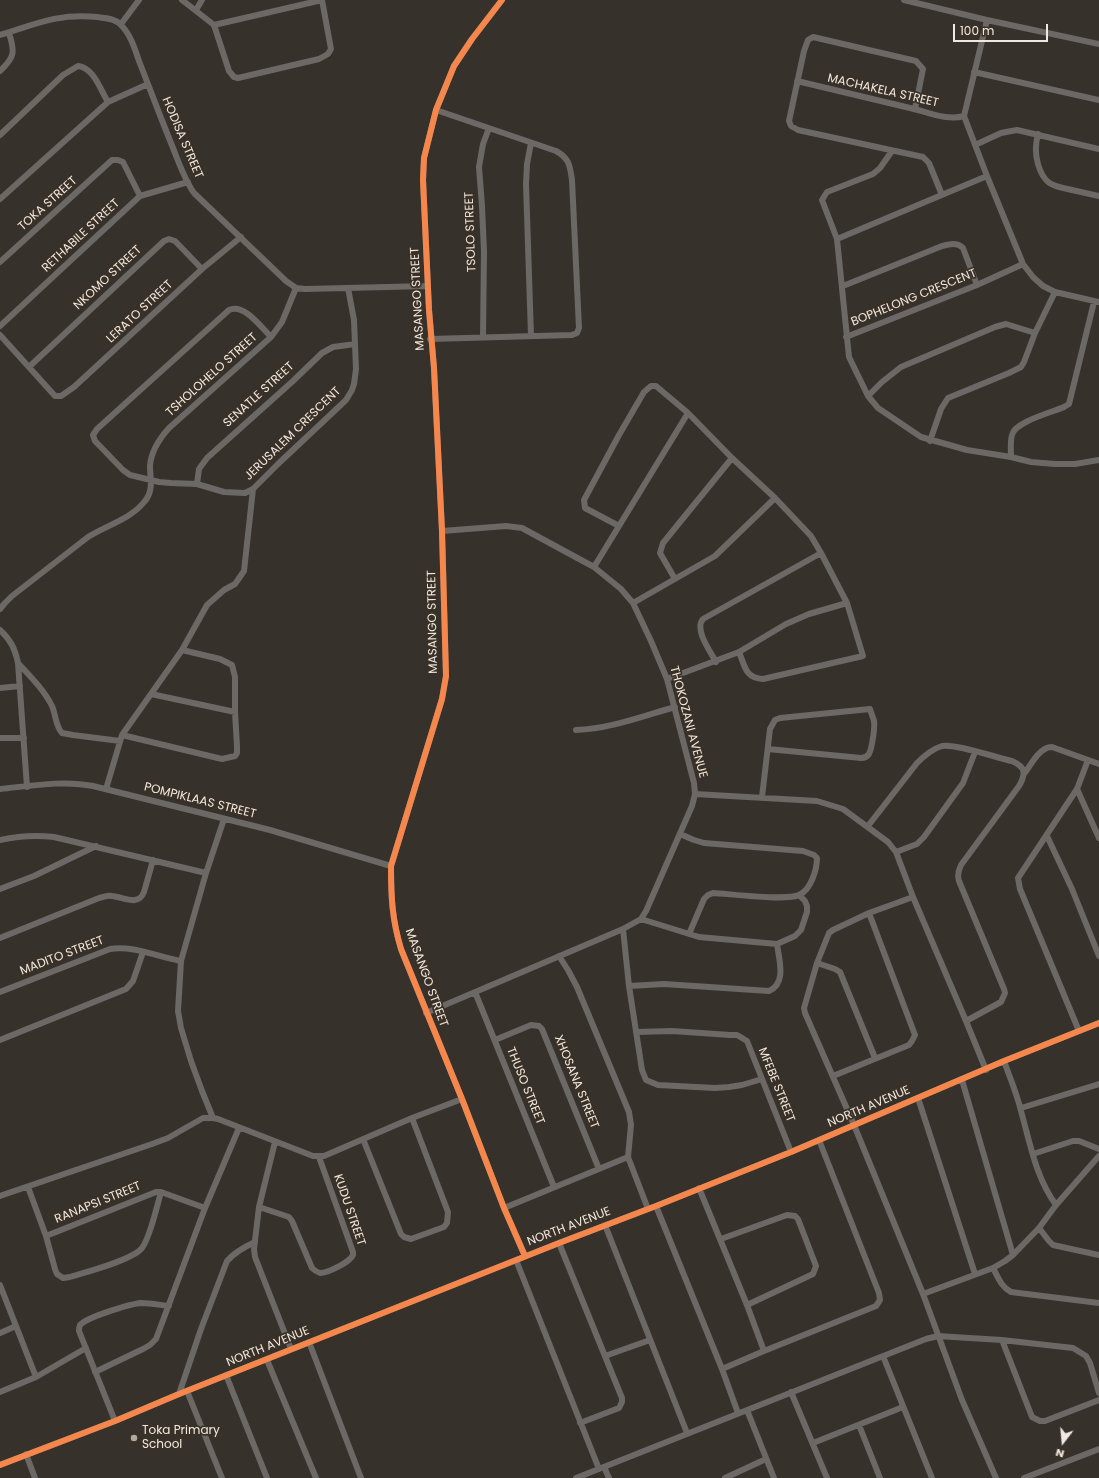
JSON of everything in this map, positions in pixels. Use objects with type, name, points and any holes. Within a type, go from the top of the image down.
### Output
[{"type":"street","points":[[0,36],[46,20],[67,16],[86,16],[111,19],[121,24],[139,0]]},
{"type":"street","points":[[182,0],[214,26],[229,71],[236,78],[319,59],[330,53],[331,49],[322,0],[214,26]]},
{"type":"street","points":[[196,10],[202,0]]},
{"type":"street","name":"MASANGO STREET","points":[[502,0],[460,56],[448,77],[436,110],[425,150],[423,168],[430,339],[434,368],[442,531],[446,676],[442,700],[392,866],[392,909],[401,949],[462,1099],[504,1208],[525,1256]]},
{"type":"street","points":[[904,0],[987,20],[1099,44]]},
{"type":"street","points":[[987,20],[964,116],[987,176],[1023,264],[1038,282],[1055,292],[1097,302],[1068,404],[1064,407],[1020,424],[1014,429],[1012,434],[1011,457]]},
{"type":"street","name":"HODISA STREET","points":[[121,24],[134,47],[174,152],[194,193],[286,281],[296,288]]},
{"type":"street","points":[[0,71],[11,60],[13,53],[13,45],[9,33]]},
{"type":"street","points":[[915,109],[923,69],[916,61],[813,37],[810,38],[806,44],[789,118],[792,128],[804,132],[923,157],[927,160],[942,195]]},
{"type":"street","points":[[0,135],[63,75],[78,66],[92,72],[108,102]]},
{"type":"street","points":[[974,72],[1099,100]]},
{"type":"street","name":"MACHAKELA STREET","points":[[797,81],[947,118],[964,116]]},
{"type":"street","points":[[0,199],[108,102],[148,84]]},
{"type":"street","points":[[430,339],[572,335],[577,333],[579,328],[570,169],[566,157],[556,150],[531,143],[436,110]]},
{"type":"street","name":"TSOLO STREET","points":[[483,337],[484,252],[479,167],[483,144],[488,128]]},
{"type":"street","points":[[975,145],[1017,130],[1099,149]]},
{"type":"street","points":[[1038,134],[1035,145],[1036,157],[1039,169],[1049,184],[1058,188],[1099,196]]},
{"type":"street","points":[[531,143],[527,164],[526,184],[531,336]]},
{"type":"street","points":[[846,337],[843,286],[837,239],[822,202],[824,194],[827,192],[873,174],[880,168],[892,151]]},
{"type":"street","name":"TOKA STREET","points":[[0,262],[110,162],[115,160],[123,162],[140,196]]},
{"type":"street","points":[[837,239],[987,176]]},
{"type":"street","name":"RETHABILE STREET","points":[[0,326],[140,196],[188,182]]},
{"type":"street","name":"LERATO STREET","points":[[29,367],[53,394],[56,396],[61,396],[74,387],[202,269],[241,237]]},
{"type":"street","name":"NKOMO STREET","points":[[29,367],[164,241],[169,239],[175,242],[202,269]]},
{"type":"street","points":[[843,286],[942,246],[955,243],[963,248],[977,285]]},
{"type":"street","name":"BOPHELONG CRESCENT","points":[[1023,264],[977,285],[846,337],[849,357],[868,396],[878,408],[915,434],[930,441],[967,450],[1011,457],[1031,462],[1075,464],[1099,460]]},
{"type":"street","points":[[296,288],[428,286]]},
{"type":"street","name":"TSHOLOHELO STREET","points":[[0,610],[5,603],[88,537],[124,519],[138,509],[150,493],[151,458],[155,447],[164,434],[271,337],[282,322],[296,288]]},
{"type":"street","name":"JERUSALEM CRESCENT","points":[[271,337],[242,309],[235,308],[229,310],[96,428],[93,435],[95,441],[123,470],[130,475],[171,484],[197,484],[235,493],[244,493],[253,489],[346,400],[351,393],[356,369],[354,320],[348,288]]},
{"type":"street","points":[[930,441],[941,409],[948,398],[1021,367],[1035,333],[1055,292]]},
{"type":"street","points":[[868,396],[882,382],[901,367],[995,327],[1006,324],[1035,333]]},
{"type":"street","points":[[0,335],[29,367]]},
{"type":"street","name":"SENATLE STREET","points":[[197,484],[199,468],[207,458],[322,353],[333,347],[355,344]]},
{"type":"street","points":[[619,526],[585,508],[584,500],[644,392],[651,386],[656,386],[688,413],[732,458],[775,498],[810,536],[821,552],[847,603],[863,656],[763,678],[756,678],[750,676],[747,672],[739,652]]},
{"type":"street","points":[[594,567],[688,413]]},
{"type":"street","points":[[675,579],[660,553],[662,544],[732,458]]},
{"type":"street","points":[[106,789],[122,735],[182,650],[207,605],[218,595],[235,584],[244,571],[253,489]]},
{"type":"street","points":[[633,603],[715,556],[775,498]]},
{"type":"street","name":"THOKOZANI AVENUE","points":[[442,531],[506,526],[522,528],[594,567],[621,588],[633,603],[667,679],[694,783],[695,794],[692,806],[680,834],[641,919]]},
{"type":"street","points":[[716,662],[700,628],[703,619],[821,552]]},
{"type":"street","points":[[667,679],[716,662],[739,652],[786,624],[809,614],[847,603]]},
{"type":"street","points":[[0,630],[8,637],[13,645],[18,663],[27,787]]},
{"type":"street","points":[[122,735],[222,759],[232,758],[235,756],[237,753],[235,678],[232,665],[220,659],[182,650]]},
{"type":"street","points":[[18,663],[46,696],[52,707],[58,726],[62,732],[73,735],[120,741]]},
{"type":"street","points":[[0,688],[20,686]]},
{"type":"street","points":[[151,694],[235,712]]},
{"type":"street","points":[[576,730],[588,730],[675,707]]},
{"type":"street","points":[[762,797],[770,729],[775,720],[780,718],[870,709],[873,717],[874,727],[870,751],[865,758],[768,750]]},
{"type":"street","points":[[0,738],[24,738]]},
{"type":"street","points":[[868,826],[917,763],[925,756],[941,747],[956,746],[1019,764],[1023,768],[1024,774]]},
{"type":"street","points":[[966,1021],[1001,1002],[1005,993],[959,881],[958,870],[1019,786],[1024,774],[1040,752],[1048,747],[1052,747],[1099,764]]},
{"type":"street","points":[[896,852],[916,844],[924,837],[963,783],[974,752]]},
{"type":"street","points":[[1079,1031],[1020,889],[1018,878],[1077,789],[1088,760]]},
{"type":"street","name":"POMPIKLAAS STREET","points":[[0,789],[82,784],[270,830],[392,866]]},
{"type":"street","points":[[1077,789],[1099,838]]},
{"type":"street","points":[[695,794],[817,801],[843,809],[888,842],[896,852],[913,897],[986,1070]]},
{"type":"street","points":[[213,1118],[202,1091],[181,1028],[178,1011],[181,961],[206,873],[224,819]]},
{"type":"street","points":[[680,834],[704,843],[802,852],[814,855],[817,858],[811,882],[806,890],[800,895],[782,897],[713,893],[708,895],[704,899],[689,934]]},
{"type":"street","points":[[0,840],[44,836],[61,838],[206,873]]},
{"type":"street","points":[[1047,836],[1072,889],[1099,956]]},
{"type":"street","points":[[0,889],[34,876],[96,846]]},
{"type":"street","points":[[0,938],[99,898],[110,896],[139,900],[142,898],[153,860]]},
{"type":"street","points":[[426,1013],[623,929],[641,919],[689,934],[714,939],[777,944],[795,936],[801,930],[807,912],[807,906],[800,895]]},
{"type":"street","points":[[913,897],[868,913],[829,933],[817,963],[804,1008],[854,1125],[923,1294],[962,1400],[996,1478]]},
{"type":"street","points":[[833,1076],[909,1045],[915,1035],[868,913]]},
{"type":"street","points":[[623,929],[629,986],[643,1076],[646,1080],[658,1085],[729,1087],[762,1079]]},
{"type":"street","points":[[629,986],[664,984],[769,990],[775,988],[779,981],[781,971],[777,944]]},
{"type":"street","name":"MADITO STREET","points":[[0,992],[118,947],[181,961]]},
{"type":"street","points":[[0,1040],[126,989],[133,981],[143,952]]},
{"type":"street","points":[[559,956],[577,987],[629,1112],[631,1125],[628,1156],[648,1209]]},
{"type":"street","points":[[817,963],[840,972],[875,1058]]},
{"type":"street","name":"THUSO STREET","points":[[475,992],[554,1187]]},
{"type":"street","name":"NORTH AVENUE","points":[[0,1465],[115,1421],[291,1349],[791,1152],[986,1070],[1004,1061],[1099,1023]]},
{"type":"street","name":"XHOSANA STREET","points":[[495,1040],[531,1025],[539,1026],[542,1029],[599,1168]]},
{"type":"street","name":"MFEBE STREET","points":[[637,1032],[672,1031],[737,1036],[747,1041],[791,1152]]},
{"type":"street","points":[[1004,1061],[1021,1108],[1033,1154],[1045,1187],[1056,1205]]},
{"type":"street","points":[[962,1080],[1013,1255]]},
{"type":"street","points":[[1021,1108],[1099,1084]]},
{"type":"street","points":[[918,1098],[974,1274]]},
{"type":"street","points":[[0,1196],[168,1138],[203,1118],[213,1118],[319,1157],[462,1099]]},
{"type":"street","points":[[363,1139],[401,1234],[404,1237],[411,1239],[444,1227],[447,1223],[448,1212],[412,1118]]},
{"type":"street","points":[[95,1372],[150,1345],[156,1339],[205,1208],[239,1128]]},
{"type":"street","points":[[722,1369],[876,1306],[880,1300],[879,1293],[819,1140]]},
{"type":"street","points":[[1033,1154],[1072,1141],[1079,1141],[1099,1149]]},
{"type":"street","points":[[276,1142],[259,1207],[254,1249],[255,1257],[291,1349]]},
{"type":"street","points":[[504,1208],[628,1156]]},
{"type":"street","points":[[923,1294],[993,1268],[1013,1255],[1039,1228],[1056,1205],[1099,1156]]},
{"type":"street","name":"KUDU STREET","points":[[259,1207],[289,1217],[312,1268],[315,1271],[323,1273],[348,1262],[353,1256],[353,1252],[319,1157]]},
{"type":"street","points":[[28,1187],[46,1236],[55,1269],[57,1274],[63,1278],[123,1259],[138,1252],[143,1247],[161,1192]]},
{"type":"street","points":[[699,1188],[747,1305],[764,1351]]},
{"type":"street","name":"RANAPSI STREET","points":[[46,1236],[152,1193],[161,1192],[205,1208]]},
{"type":"street","points":[[656,1206],[722,1369],[738,1413]]},
{"type":"street","points":[[720,1239],[787,1215],[795,1216],[798,1219],[816,1266],[815,1272],[747,1305]]},
{"type":"street","points":[[605,1225],[686,1434]]},
{"type":"street","points":[[1039,1228],[1053,1245],[1099,1255]]},
{"type":"street","points":[[179,1394],[204,1322],[228,1262],[232,1256],[242,1248],[255,1242]]},
{"type":"street","points":[[559,1243],[622,1398],[621,1406],[619,1408],[580,1423]]},
{"type":"street","points":[[516,1260],[580,1423],[602,1468],[609,1478]]},
{"type":"street","points":[[993,1268],[1001,1285],[1011,1292],[1099,1303]]},
{"type":"street","points":[[0,1285],[36,1377]]},
{"type":"street","points":[[115,1421],[78,1331],[80,1325],[87,1320],[131,1305],[142,1303],[169,1306]]},
{"type":"street","points":[[0,1333],[16,1326]]},
{"type":"street","points":[[576,1478],[926,1339],[938,1336],[1065,1346],[1081,1352],[1086,1356],[1090,1363],[1099,1393]]},
{"type":"street","points":[[605,1356],[650,1340]]},
{"type":"street","points":[[1002,1340],[1032,1417],[1036,1420],[1045,1421],[1099,1400]]},
{"type":"street","points":[[309,1342],[362,1478]]},
{"type":"street","points":[[0,1392],[36,1377],[86,1348]]},
{"type":"street","points":[[883,1356],[932,1478]]},
{"type":"street","points":[[267,1360],[316,1478]]},
{"type":"street","points":[[226,1375],[267,1478]]},
{"type":"street","points":[[187,1391],[222,1478]]},
{"type":"street","points":[[792,1392],[827,1478]]},
{"type":"street","points":[[813,1443],[904,1407]]},
{"type":"street","points":[[747,1410],[774,1478]]},
{"type":"street","points":[[859,1425],[880,1478]]},
{"type":"street","points":[[1024,1478],[1099,1449]]},
{"type":"street","points":[[26,1454],[35,1478]]},
{"type":"street","points":[[725,1478],[766,1459]]},
{"type":"cycle path","points":[[502,0],[472,39],[454,66],[436,110],[424,158],[423,180],[429,310],[434,368],[442,531],[446,676],[442,699],[391,866],[391,877],[394,918],[401,949],[462,1099],[504,1208],[525,1256]]},
{"type":"cycle path","points":[[0,1465],[115,1421],[179,1394],[791,1152],[1004,1061],[1099,1023]]},
{"type":"place","name":"Toka Primary School","points":[[134,1438]]}]
